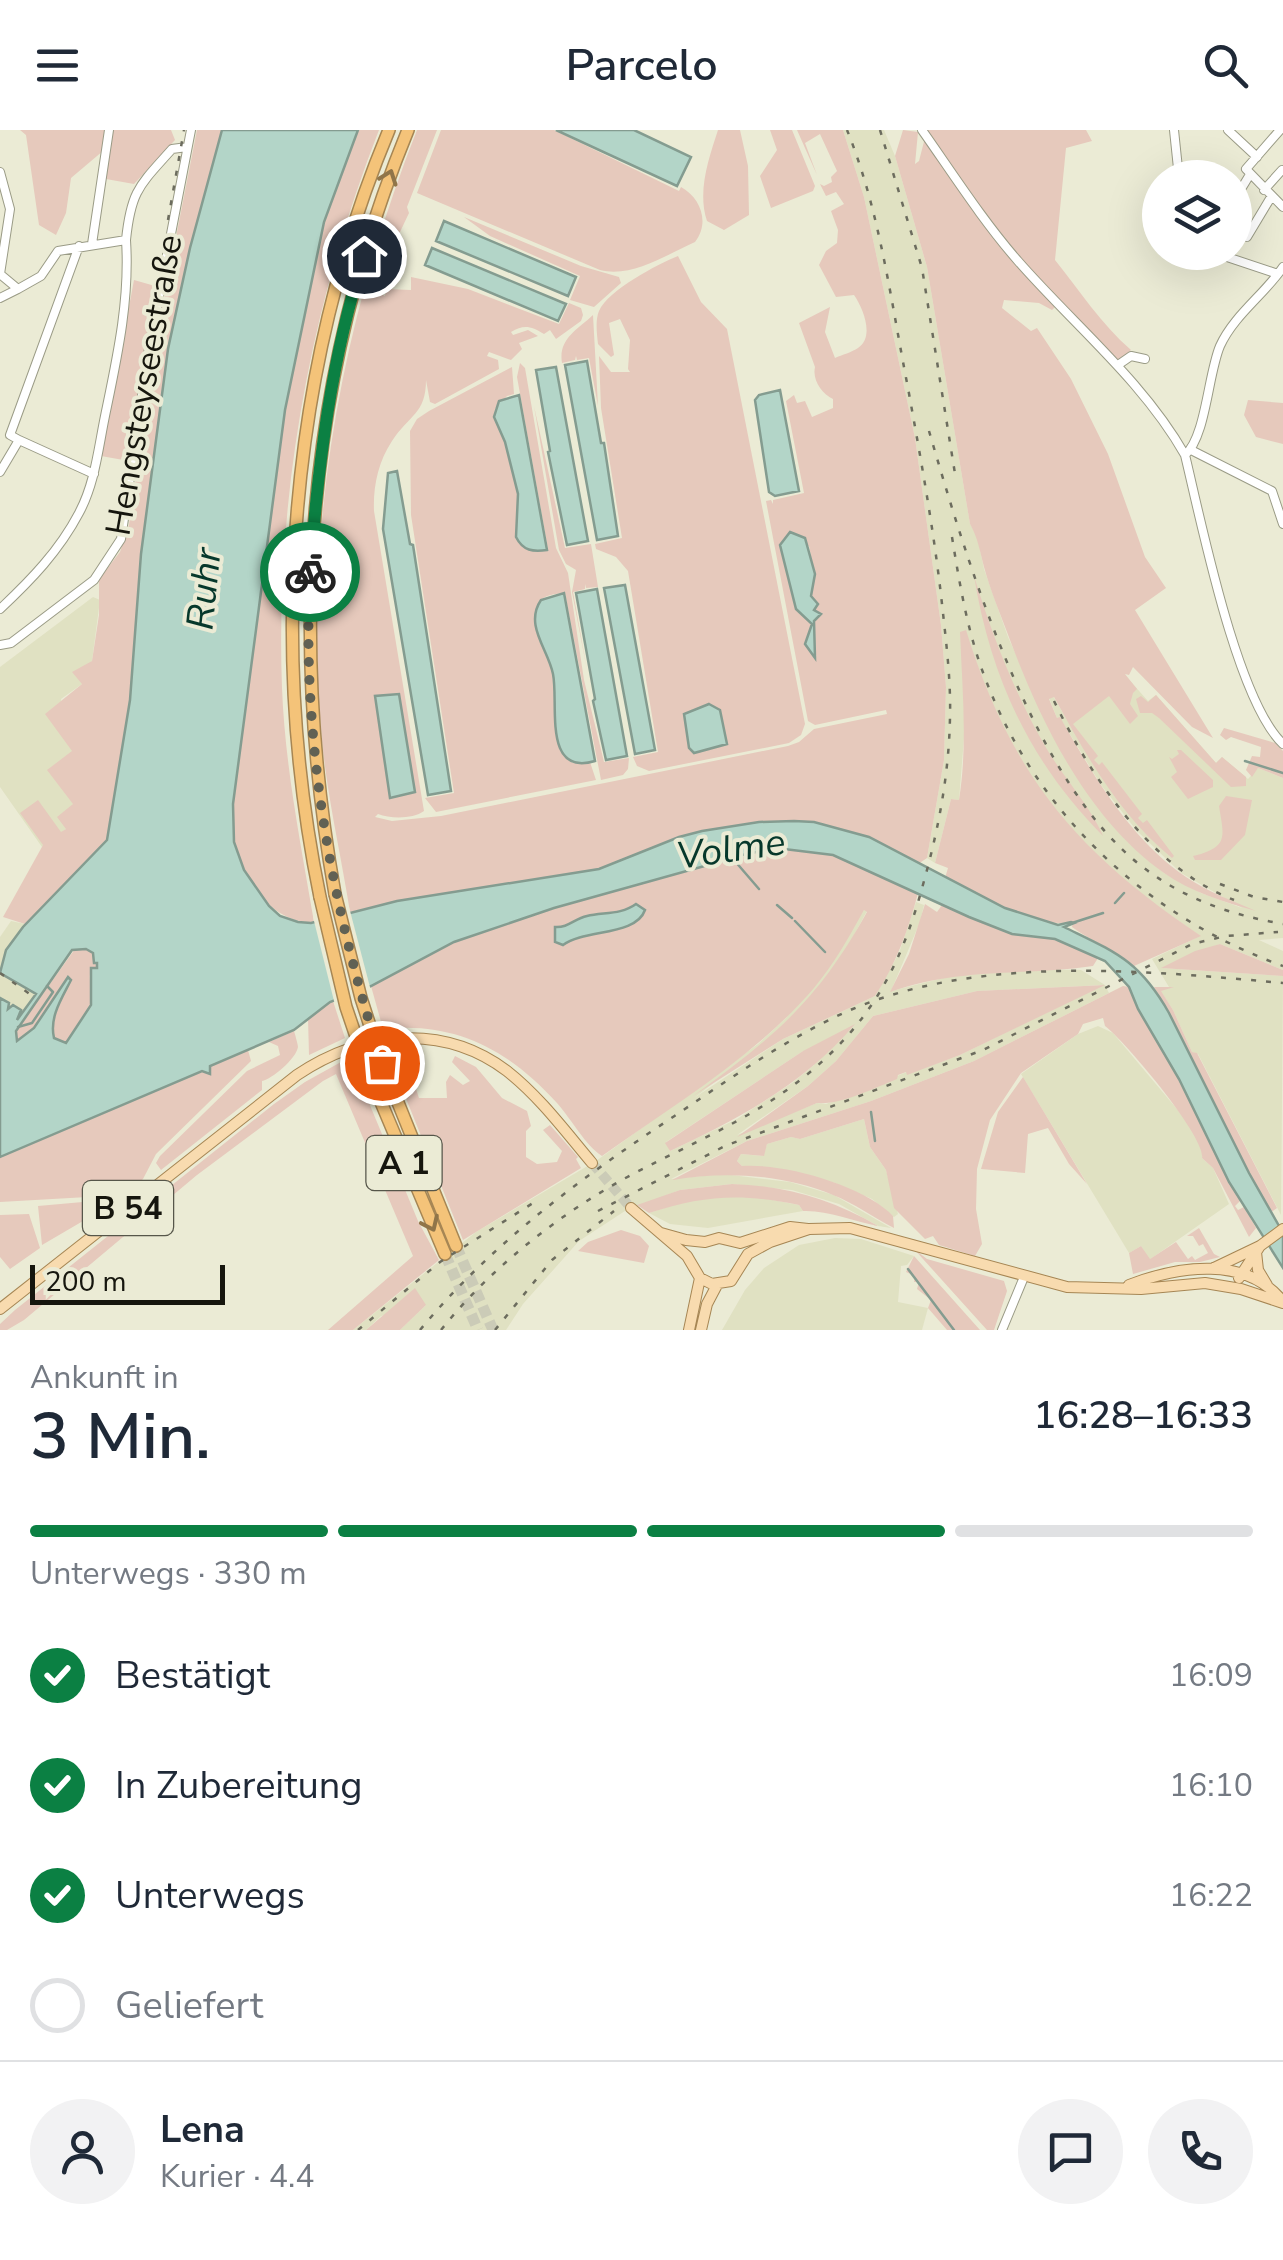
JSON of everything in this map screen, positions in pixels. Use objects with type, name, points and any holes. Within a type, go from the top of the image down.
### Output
[{"type":"highway","name":"A 1","points":[[389,130],[337,286],[315,386],[300,488],[292,612],[294,700],[305,814],[346,1007],[366,1069],[445,1254]]},
{"type":"highway","name":"A 1","points":[[408,130],[353,290],[325,422],[314,518],[309,677],[321,801],[336,894],[361,998],[382,1063],[456,1246]]},
{"type":"main road","name":"B 54","points":[[0,1310],[296,1075],[366,1042],[399,1037],[438,1040],[486,1057],[524,1086],[592,1163]]},
{"type":"main road","points":[[631,1208],[697,1272],[717,1285]]},
{"type":"main road","points":[[689,1330],[696,1252],[705,1242],[717,1238],[744,1242],[790,1227],[809,1230]]},
{"type":"main road","points":[[701,1330],[706,1304],[717,1285],[733,1279],[754,1250],[809,1230],[850,1228],[1076,1288],[1142,1289],[1195,1282],[1234,1287],[1283,1302]]},
{"type":"main road","points":[[1213,1268],[1251,1251],[1283,1229]]},
{"type":"main road","points":[[660,1232],[705,1242]]},
{"type":"main road","points":[[730,1241],[741,1263]]},
{"type":"main road","points":[[1234,1287],[1251,1251]]},
{"type":"main road","points":[[1251,1251],[1268,1286],[1283,1302]]},
{"type":"main road","points":[[1124,1287],[1170,1272],[1213,1268],[1238,1272],[1268,1286]]},
{"type":"street","points":[[92,244],[109,130]]},
{"type":"street","name":"Hengsteyseestraße","points":[[0,645],[11,643],[94,580],[120,538],[148,348],[191,130]]},
{"type":"street","points":[[922,130],[1014,257],[1118,365],[1188,453],[1237,652],[1266,722],[1283,744]]},
{"type":"street","points":[[1174,130],[1177,160]]},
{"type":"street","points":[[1228,130],[1257,156]]},
{"type":"street","points":[[1252,161],[1280,130]]},
{"type":"street","points":[[0,609],[63,541],[90,491],[127,292],[129,206],[136,190],[172,149],[187,148]]},
{"type":"street","points":[[1252,227],[1282,170]]},
{"type":"street","points":[[0,174],[10,209],[0,274],[18,288]]},
{"type":"street","points":[[1252,179],[1283,206]]},
{"type":"street","points":[[0,298],[41,276],[58,251],[126,240]]},
{"type":"street","points":[[79,246],[10,435],[94,474]]},
{"type":"street","points":[[1188,453],[1222,342],[1280,271],[1252,263]]},
{"type":"street","points":[[1118,365],[1131,356],[1145,359]]},
{"type":"street","points":[[0,472],[19,440]]},
{"type":"street","points":[[1188,453],[1272,490],[1283,524]]},
{"type":"street","points":[[1002,1330],[1024,1277]]},
{"type":"shaded area","points":[[20,130],[171,130],[175,140],[134,184],[106,179],[110,145],[71,178],[66,213],[56,235],[39,225],[26,135]]},
{"type":"shaded area","points":[[197,130],[222,130],[168,349],[141,554],[130,700],[107,840],[25,924],[3,917],[43,845],[20,813],[38,800],[61,832],[66,829],[57,817],[73,804],[47,770],[72,751],[45,714],[82,684],[72,672],[92,661],[99,615],[99,579],[120,552],[129,525],[158,329]]},
{"type":"shaded area","points":[[358,130],[379,130],[334,265],[316,334],[291,475],[284,546],[281,617],[286,747],[314,922],[286,916],[261,898],[251,885],[237,858],[233,804],[285,410],[324,222]]},
{"type":"shaded area","points":[[417,130],[437,130],[407,207],[409,213],[382,270],[387,273],[385,279],[374,275],[372,278],[378,285],[376,291],[385,296],[386,289],[411,290],[411,277],[468,289],[559,324],[569,303],[581,308],[583,315],[581,321],[556,339],[550,330],[544,334],[524,327],[511,332],[513,335],[528,330],[538,336],[519,343],[522,349],[511,360],[489,352],[487,356],[498,360],[499,369],[435,404],[430,402],[426,380],[420,407],[383,457],[374,511],[424,811],[408,817],[375,817],[392,821],[441,816],[788,746],[814,729],[887,714],[886,710],[815,725],[808,721],[766,501],[773,504],[773,500],[804,493],[786,401],[794,395],[797,403],[805,401],[812,417],[833,408],[833,399],[816,382],[815,367],[799,323],[830,307],[825,332],[835,358],[858,348],[866,337],[864,315],[854,295],[836,297],[819,265],[826,251],[837,243],[838,230],[831,211],[844,204],[836,192],[826,196],[820,184],[832,182],[837,171],[820,134],[805,143],[817,175],[797,130],[843,130],[864,197],[915,438],[941,625],[946,687],[944,760],[927,858],[918,864],[857,833],[814,822],[759,822],[679,837],[599,869],[350,912],[322,741],[318,585],[323,507],[348,353],[390,203]],"holes":[[[781,546],[809,546],[812,565],[811,592],[813,634],[812,649],[817,656],[805,644],[812,624],[796,609]],[[399,695],[415,792],[390,798],[375,697]]]},
{"type":"shaded area","points":[[441,130],[554,130],[688,192],[701,212],[700,235],[695,242],[649,264],[624,271],[600,270],[417,193]]},
{"type":"shaded area","points":[[718,130],[740,130],[748,166],[749,215],[724,230],[707,221],[703,198],[705,175]]},
{"type":"shaded area","points":[[770,130],[792,130],[815,186],[813,191],[771,208],[760,176],[777,150]]},
{"type":"shaded area","points":[[843,130],[884,130],[895,156],[927,267],[970,524],[977,535],[984,569],[1008,637],[1087,792],[1128,842],[1164,873],[1201,893],[1242,908],[1181,873],[1137,831],[1101,785],[1057,718],[1049,698],[1053,696],[1067,720],[1124,674],[1148,701],[1156,695],[1216,763],[1222,757],[1248,779],[1258,768],[1283,778],[1283,938],[1259,940],[1283,951],[1283,970],[1220,944],[1162,968],[1283,976],[1281,1215],[1198,1054],[1192,1052],[1160,990],[1173,987],[1169,987],[1152,959],[1200,936],[1132,888],[1095,855],[1049,803],[1023,765],[991,704],[965,630],[959,800],[951,799],[935,863],[927,858],[944,760],[946,687],[941,625],[915,438],[864,197]]},
{"type":"shaded area","points":[[903,130],[918,132],[915,164],[927,130],[1086,130],[1092,141],[1066,148],[1055,260],[1100,318],[1131,350],[1117,362],[1033,282],[1055,307],[1052,310],[1039,303],[1004,300],[1002,308],[1031,331],[1037,328],[1071,379],[1108,454],[1145,557],[1166,588],[1135,610],[1213,738],[1192,727],[1133,667],[1129,675],[1125,674],[1137,689],[1130,704],[1138,716],[1130,724],[1109,696],[1073,724],[1098,756],[1094,760],[1099,765],[1102,762],[1142,814],[1138,818],[1143,823],[1147,820],[1172,858],[1120,803],[1054,697],[1049,699],[1057,718],[1060,717],[1100,783],[1147,844],[1194,882],[1256,911],[1185,886],[1136,850],[1088,796],[1034,699],[970,524],[927,267],[895,156]]},
{"type":"shaded area","points":[[464,217],[581,266],[619,277],[621,283],[594,307],[570,300],[580,276],[490,236]]},
{"type":"shaded area","points":[[678,256],[701,302],[727,329],[805,724],[801,735],[789,743],[649,771],[637,766],[633,757],[658,752],[628,571],[616,557],[596,549],[595,544],[622,538],[601,408],[599,356],[611,372],[630,372],[630,340],[620,319],[609,323],[614,355],[611,357],[598,344],[597,323],[599,311],[612,295]]},
{"type":"shaded area","points":[[134,280],[155,286],[129,461],[101,456]]},
{"type":"shaded area","points":[[593,315],[598,406],[589,358],[577,360],[576,356],[575,360],[562,363],[563,347],[570,336]]},
{"type":"shaded area","points":[[520,363],[525,368],[556,548],[568,573],[584,680],[604,762],[629,758],[628,769],[623,775],[601,780],[565,593],[550,595],[538,604],[535,621],[553,673],[556,733],[565,755],[573,763],[590,762],[596,780],[436,812],[425,798],[454,793],[411,515],[410,431],[417,419],[429,411],[512,367],[514,394],[495,409],[494,417],[505,442],[518,494],[516,528],[528,550],[548,549],[517,377]]},
{"type":"shaded area","points":[[1248,400],[1283,403],[1283,444],[1256,437],[1244,415]]},
{"type":"shaded area","points":[[534,406],[565,548],[591,544],[598,587],[586,588],[585,584],[585,589],[573,592],[587,670],[572,592],[576,570],[566,564],[559,550]]},
{"type":"shaded area","points":[[974,576],[1023,705],[1103,836],[1054,779],[1017,717],[991,650]]},
{"type":"shaded area","points":[[93,597],[100,600],[92,661],[84,668],[82,684],[61,699],[72,751],[73,804],[66,829],[42,847],[0,787],[0,667]]},
{"type":"shaded area","points":[[966,630],[1004,727],[1054,806],[1118,873],[1201,936],[1134,966],[1072,927],[1073,922],[1056,923],[1023,916],[945,878],[948,868],[935,863],[951,799],[959,800],[962,779],[960,632]]},
{"type":"shaded area","points":[[1156,695],[1216,763],[1222,757],[1246,777],[1246,786],[1231,787],[1159,718],[1152,713],[1140,713],[1136,699],[1141,696],[1148,702]]},
{"type":"shaded area","points":[[1224,728],[1275,743],[1283,751],[1283,778],[1258,768],[1252,777],[1246,770],[1252,756],[1260,757],[1261,747],[1231,737],[1226,740],[1220,735]]},
{"type":"shaded area","points":[[1177,750],[1213,780],[1213,787],[1188,799],[1171,777],[1177,772],[1169,757],[1179,754]]},
{"type":"shaded area","points":[[1226,796],[1252,800],[1245,835],[1221,860],[1195,860],[1193,856],[1213,849],[1221,839],[1219,806]]},
{"type":"shaded area","points":[[776,848],[833,855],[918,893],[901,947],[882,984],[875,996],[783,1039],[693,1096],[792,1016],[830,970],[867,912],[864,910],[828,969],[791,1013],[713,1078],[602,1156],[539,1084],[500,1054],[457,1035],[434,1030],[383,1029],[371,986],[425,954],[484,930]]},
{"type":"shaded area","points":[[916,902],[924,905],[920,922],[891,991],[955,975],[1022,969],[1081,970],[1105,985],[1109,993],[974,1061],[871,1101],[747,1141],[671,1179],[723,1174],[790,1182],[834,1195],[891,1228],[878,1226],[839,1204],[792,1190],[732,1184],[680,1190],[625,1211],[579,1241],[523,1304],[506,1330],[400,1330],[426,1305],[381,1316],[366,1330],[353,1330],[476,1232],[596,1161],[758,1044],[786,1018],[864,910],[867,911],[846,950],[802,1008],[694,1098],[783,1039],[875,996],[899,953]],"holes":[[[1103,985],[960,1055],[826,1104],[817,1103],[737,1135],[808,1086],[836,1061],[873,1016],[977,991]],[[803,1051],[814,1065],[792,1083],[737,1119],[670,1151],[666,1142]]]},
{"type":"shaded area","points":[[925,904],[937,912],[942,905],[1028,937],[1041,936],[1072,945],[1098,958],[1093,966],[968,975],[890,992],[909,954]]},
{"type":"shaded area","points":[[11,921],[25,924],[3,959],[52,991],[20,1023],[0,1008],[0,937]]},
{"type":"shaded area","points":[[1220,944],[1283,970],[1283,976],[1161,968]]},
{"type":"shaded area","points":[[75,949],[89,949],[97,969],[91,968],[91,1001],[84,1017],[66,1043],[54,1038],[54,1016],[66,979],[34,1028],[17,1041],[16,1031]]},
{"type":"shaded area","points":[[1105,985],[960,1055],[898,1075],[897,1079],[847,1099],[817,1103],[737,1137],[808,1086],[836,1061],[873,1016],[977,991]]},
{"type":"shaded area","points":[[1123,986],[1129,987],[1179,1079],[1240,1201],[1235,1206],[1238,1210],[1244,1207],[1256,1228],[1249,1237],[1213,1168],[1202,1158],[1191,1130],[1145,1068],[1105,1026],[1103,1018],[1083,1024],[1078,1034],[1021,1073],[990,1120],[977,1169],[976,1209],[982,1244],[975,1256],[939,1245],[933,1236],[925,1239],[894,1208],[886,1170],[870,1147],[864,1119],[800,1139],[791,1137],[767,1144],[764,1156],[741,1154],[737,1161],[742,1166],[778,1168],[840,1184],[889,1212],[894,1228],[841,1198],[794,1183],[733,1175],[672,1180],[747,1141],[871,1101],[974,1061]]},
{"type":"shaded area","points":[[1154,987],[1174,987],[1161,991],[1277,1208],[1270,1213]]},
{"type":"shaded area","points":[[333,1001],[345,1038],[309,1055],[308,1018]]},
{"type":"shaded area","points":[[855,1024],[815,1064],[770,1098],[670,1151],[665,1143],[803,1051]]},
{"type":"shaded area","points":[[1098,1026],[1113,1033],[1192,1127],[1204,1150],[1202,1158],[1213,1168],[1229,1204],[1149,1260],[1141,1246],[1129,1253],[1021,1074],[1078,1034]]},
{"type":"shaded area","points":[[294,1031],[298,1047],[288,1063],[262,1081],[262,1090],[161,1170],[156,1163],[160,1156],[247,1071],[280,1055],[278,1046],[269,1042]]},
{"type":"shaded area","points":[[390,1049],[417,1049],[406,1059],[419,1098],[447,1098],[446,1082],[450,1075],[463,1085],[470,1081],[452,1062],[455,1056],[476,1067],[502,1098],[527,1111],[531,1126],[526,1131],[526,1157],[537,1164],[557,1162],[562,1151],[543,1130],[550,1125],[578,1157],[581,1168],[463,1240]]},
{"type":"shaded area","points":[[248,1050],[251,1061],[156,1154],[135,1187],[105,1196],[0,1202],[0,1157],[202,1071],[210,1074],[210,1067]]},
{"type":"shaded area","points":[[350,1057],[418,1221],[439,1260],[353,1330],[328,1330],[413,1256],[336,1074],[197,1175],[24,1320],[0,1330],[0,1324],[15,1310],[274,1104]]},
{"type":"shaded area","points":[[1023,1077],[1087,1184],[1069,1164],[1048,1128],[1028,1134],[1025,1173],[981,1169],[998,1112]]},
{"type":"shaded area","points":[[864,1119],[870,1147],[886,1170],[898,1214],[894,1217],[872,1199],[835,1183],[742,1166],[737,1161],[741,1154],[763,1156],[767,1144],[791,1137],[800,1139]]},
{"type":"shaded area","points":[[732,1184],[808,1196],[878,1226],[759,1199],[706,1199],[649,1213],[637,1205],[680,1190]]},
{"type":"shaded area","points":[[746,1195],[799,1205],[803,1211],[708,1228],[670,1224],[649,1213],[689,1200]]},
{"type":"shaded area","points":[[94,1201],[95,1214],[42,1245],[38,1206]]},
{"type":"shaded area","points":[[29,1214],[40,1248],[10,1269],[0,1257],[0,1215]]},
{"type":"shaded area","points":[[1199,1228],[1214,1254],[1220,1257],[1175,1262],[1133,1274],[1129,1253],[1141,1246],[1150,1259],[1176,1242],[1188,1259],[1208,1253],[1203,1244],[1199,1246],[1193,1236],[1187,1236]]},
{"type":"shaded area","points":[[621,1230],[640,1236],[649,1246],[644,1263],[578,1251],[588,1242]]},
{"type":"shaded area","points":[[835,1238],[861,1239],[914,1256],[901,1266],[898,1302],[928,1308],[922,1330],[722,1330],[745,1290],[764,1268],[799,1245]]},
{"type":"shaded area","points":[[914,1249],[927,1259],[1004,1281],[1007,1291],[994,1330],[987,1330]]},
{"type":"shaded area","points":[[914,1256],[980,1330],[947,1330],[928,1308],[931,1300],[917,1289],[919,1282],[914,1282],[915,1276],[906,1272]]},
{"type":"shaded area","points":[[415,1288],[426,1305],[400,1330],[366,1330]]},
{"type":"water","points":[[222,130],[358,130],[324,222],[285,410],[233,804],[234,842],[244,870],[269,906],[280,916],[311,923],[397,901],[599,869],[679,837],[759,822],[814,822],[869,837],[1005,908],[1058,925],[1074,923],[1064,927],[1112,951],[1136,969],[1169,1013],[1283,1233],[1283,1268],[1229,1182],[1129,987],[1105,961],[1055,939],[1012,934],[833,855],[776,848],[554,908],[454,942],[371,986],[330,1002],[294,1030],[210,1066],[210,1074],[202,1071],[0,1157],[0,998],[9,1003],[8,1009],[13,1005],[21,1010],[17,1020],[36,994],[0,973],[6,950],[23,927],[107,840],[130,700],[141,554],[168,349]],"holes":[[[72,950],[93,953],[97,968],[91,968],[91,1005],[66,1043],[54,1038],[53,1023],[71,980],[68,977],[34,1028],[17,1041],[16,1031]]]},
{"type":"water","points":[[556,130],[634,130],[691,157],[677,186]]},
{"type":"water","points":[[444,221],[576,277],[568,296],[436,241]]},
{"type":"water","points":[[432,248],[566,304],[558,321],[425,265]]},
{"type":"water","points":[[587,361],[618,536],[597,540],[565,365]]},
{"type":"water","points":[[556,367],[588,541],[567,545],[536,370]]},
{"type":"water","points":[[780,390],[799,491],[775,496],[769,492],[755,400],[759,395]]},
{"type":"water","points":[[519,395],[547,550],[529,550],[516,537],[518,494],[505,442],[494,417],[499,401]]},
{"type":"water","points":[[397,471],[413,545],[451,791],[428,795],[383,529],[388,473]]},
{"type":"water","points":[[790,532],[805,538],[815,574],[811,596],[818,604],[814,610],[821,614],[814,621],[815,658],[805,644],[812,624],[796,609],[780,545]]},
{"type":"water","points":[[625,585],[655,750],[635,754],[604,588]]},
{"type":"water","points":[[597,589],[627,756],[606,760],[576,593]]},
{"type":"water","points":[[564,593],[595,761],[578,763],[567,758],[560,748],[553,674],[536,628],[536,609],[541,600]]},
{"type":"water","points":[[399,694],[415,792],[390,798],[375,696]]},
{"type":"water","points":[[709,704],[720,710],[727,744],[694,753],[689,748],[684,714]]},
{"type":"water","points":[[636,904],[645,910],[631,924],[563,945],[555,942],[555,927]]},
{"type":"pier","points":[[349,907],[371,991],[335,1005],[313,917]]},
{"type":"waterway","points":[[1245,761],[1283,773]]},
{"type":"waterway","name":"Volme","points":[[734,860],[759,889]]},
{"type":"waterway","points":[[1115,903],[1124,893]]},
{"type":"waterway","points":[[777,905],[792,918]]},
{"type":"waterway","points":[[1072,923],[1103,913]]},
{"type":"waterway","points":[[795,921],[825,952]]},
{"type":"waterway","points":[[18,1027],[32,1023],[53,992],[47,986]]},
{"type":"waterway","points":[[871,1112],[875,1141]]},
{"type":"waterway","points":[[908,1269],[954,1330]]},
{"type":"tunnel","points":[[592,1163],[631,1208]]},
{"type":"tunnel","points":[[456,1246],[493,1330]]},
{"type":"tunnel","points":[[445,1254],[478,1330]]},
{"type":"railway","points":[[168,220],[184,130]]},
{"type":"railway","points":[[441,1330],[523,1247],[571,1212],[620,1181],[760,1107],[804,1077],[866,1013],[906,939],[934,840],[945,779],[950,717],[948,660],[931,523],[890,290],[868,192],[847,130]]},
{"type":"railway","points":[[880,130],[922,268],[956,480]]},
{"type":"railway","points":[[929,431],[984,605],[1037,728],[1069,783],[1104,831],[1160,879],[1210,905],[1283,924]]},
{"type":"railway","points":[[952,537],[980,664],[1001,716],[1060,809],[1097,850],[1138,886],[1183,917],[1283,966]]},
{"type":"railway","points":[[1054,701],[1086,760],[1127,818],[1176,866],[1234,900]]},
{"type":"railway","points":[[1220,884],[1254,897],[1283,902]]},
{"type":"railway","points":[[598,1211],[725,1146],[983,1050],[1192,944],[1226,936],[1278,932]]},
{"type":"railway","points":[[420,1330],[501,1246],[561,1197],[743,1070],[835,1017],[886,997],[941,983],[997,975],[1114,971],[1283,983]]},
{"type":"railway","points":[[0,973],[34,997]]},
{"type":"railway","points":[[358,1330],[440,1262],[533,1203]]},
{"type":"railway","points":[[495,1330],[552,1260],[614,1211]]},
{"type":"way so far","points":[[310,572],[309,677],[326,838],[361,998],[382,1063]]},
{"type":"route","points":[[310,572],[325,422],[340,345],[364,256]]},
{"type":"water label","name":"Ruhr","points":[[204,589]]}]
